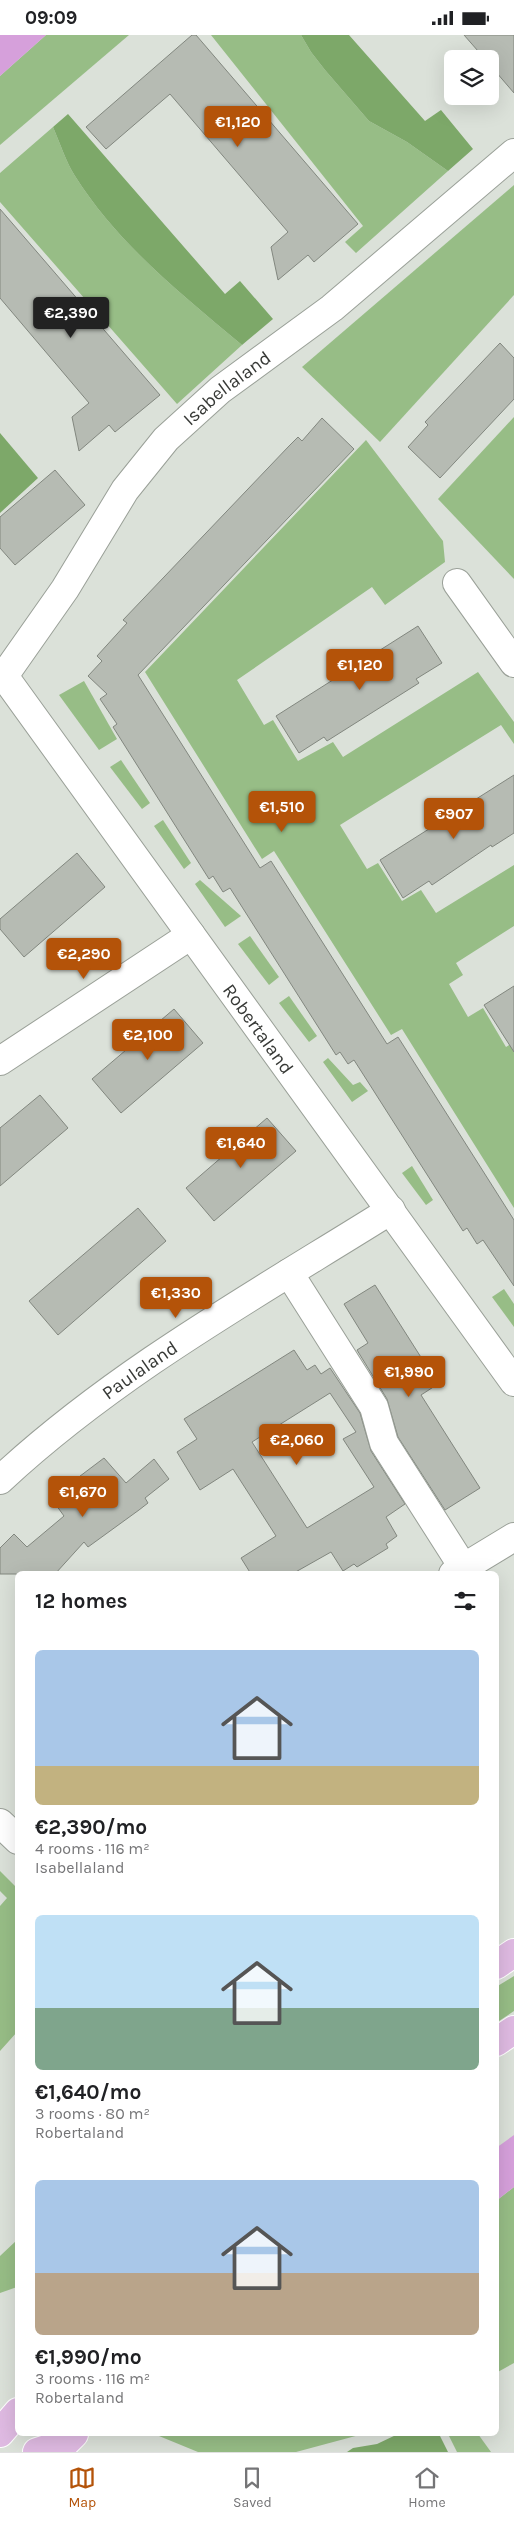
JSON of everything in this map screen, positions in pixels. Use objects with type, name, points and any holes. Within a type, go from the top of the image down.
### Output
[{"type":"main road","points":[[499,1963],[514,1953]]},
{"type":"main road","points":[[499,2040],[514,2030]]},
{"type":"main road","points":[[37,2452],[68,2441]]},
{"type":"street","name":"Isabellaland","points":[[2,676],[64,589],[124,489],[166,439],[220,390],[332,308],[514,153]]},
{"type":"street","points":[[457,583],[514,663]]},
{"type":"street","name":"Robertaland","points":[[2,676],[514,1381]]},
{"type":"street","points":[[0,1061],[191,935]]},
{"type":"street","name":"Paulaland","points":[[0,1480],[86,1407],[164,1352],[391,1210]]},
{"type":"street","points":[[289,1273],[374,1407],[384,1443],[458,1571],[514,1537]]},
{"type":"street","points":[[0,1823],[15,1837]]},
{"type":"green space","points":[[46,35],[129,35],[0,145],[0,76]]},
{"type":"green space","points":[[211,35],[301,35],[325,70],[369,121],[407,142],[448,171],[356,253],[345,242],[363,226]]},
{"type":"green space","points":[[301,35],[349,35],[425,121],[441,110],[473,149],[448,171],[407,142],[369,121],[325,70]]},
{"type":"green space","points":[[68,114],[225,294],[240,281],[273,319],[242,345],[174,287],[131,246],[92,201],[69,165],[53,127]]},
{"type":"green space","points":[[53,127],[75,176],[111,224],[152,267],[242,345],[177,404],[0,202],[0,173]]},
{"type":"green space","points":[[514,185],[514,295],[380,442],[302,367]]},
{"type":"green space","points":[[514,417],[514,579],[438,499]]},
{"type":"green space","points":[[0,433],[38,478],[0,513]]},
{"type":"green space","points":[[366,440],[443,541],[445,562],[385,605],[372,587],[237,680],[264,725],[273,720],[298,761],[333,742],[343,757],[478,672],[514,722],[514,744],[501,725],[340,825],[367,869],[378,863],[402,901],[421,890],[436,913],[514,865],[514,926],[456,963],[463,975],[449,984],[468,1017],[483,1008],[506,1047],[514,1042],[514,1208],[402,1029],[391,1035],[274,851],[262,859],[145,672]]},
{"type":"green space","points":[[84,681],[117,739],[99,750],[59,695]]},
{"type":"green space","points":[[121,760],[150,803],[142,809],[110,767]]},
{"type":"green space","points":[[163,820],[191,863],[184,869],[154,826]]},
{"type":"green space","points":[[200,880],[241,916],[225,927],[195,884]]},
{"type":"green space","points":[[250,936],[279,977],[269,985],[238,944]]},
{"type":"green space","points":[[289,996],[317,1036],[309,1042],[279,1003]]},
{"type":"green space","points":[[328,1058],[353,1085],[360,1082],[368,1091],[352,1102],[323,1062]]},
{"type":"green space","points":[[412,1166],[433,1200],[426,1205],[402,1173]]},
{"type":"green space","points":[[504,1289],[514,1304],[514,1327],[492,1297]]},
{"type":"green space","points":[[0,1871],[15,1886],[15,2034],[0,2051],[0,1906],[7,1898],[0,1891]]},
{"type":"green space","points":[[514,1976],[514,2011],[499,2021],[499,1985]]},
{"type":"green space","points":[[514,2187],[514,2363],[499,2371],[499,2199]]},
{"type":"green space","points":[[15,2242],[15,2288],[0,2293],[0,2256]]},
{"type":"green space","points":[[159,2436],[356,2436],[296,2452],[198,2452]]},
{"type":"green space","points":[[394,2436],[440,2436],[448,2452],[347,2452],[353,2448],[377,2444]]},
{"type":"green space","points":[[449,2436],[479,2436],[491,2452],[457,2452]]},
{"type":"shaded area","points":[[0,35],[46,35],[0,76]]},
{"type":"shaded area","points":[[514,2135],[514,2187],[499,2199],[499,2146]]},
{"type":"building","points":[[192,35],[196,35],[358,224],[314,262],[308,255],[278,280],[271,247],[288,232],[170,94],[106,149],[86,127]]},
{"type":"building","points":[[464,35],[514,35],[514,93],[499,76],[499,50],[477,50]]},
{"type":"building","points":[[0,209],[160,395],[115,432],[109,425],[79,451],[72,417],[89,403],[0,298]]},
{"type":"building","points":[[500,343],[514,358],[514,399],[440,478],[408,447],[428,425],[425,422]]},
{"type":"building","points":[[322,418],[354,449],[138,675],[260,868],[271,861],[387,1044],[398,1037],[514,1220],[514,1286],[483,1240],[477,1244],[467,1228],[463,1231],[354,1060],[348,1064],[340,1052],[336,1055],[230,888],[223,892],[213,876],[209,879],[113,727],[117,724],[100,699],[107,694],[88,676],[102,661],[97,656],[127,623],[123,620],[289,446],[298,437],[302,441]]},
{"type":"building","points":[[55,470],[85,505],[15,565],[0,548],[0,517]]},
{"type":"building","points":[[418,626],[442,663],[416,679],[419,683],[327,741],[324,737],[299,753],[276,716]]},
{"type":"building","points":[[514,775],[514,833],[492,847],[491,845],[432,885],[429,881],[403,898],[380,860]]},
{"type":"building","points":[[77,853],[105,887],[24,957],[0,929],[0,919]]},
{"type":"building","points":[[514,986],[514,1052],[484,1005]]},
{"type":"building","points":[[174,1009],[203,1043],[121,1113],[92,1079]]},
{"type":"building","points":[[40,1095],[68,1128],[0,1186],[0,1128]]},
{"type":"building","points":[[267,1118],[296,1151],[214,1221],[186,1188]]},
{"type":"building","points":[[138,1208],[166,1241],[58,1335],[29,1301]]},
{"type":"building","points":[[375,1285],[438,1384],[421,1395],[480,1488],[445,1510],[398,1437],[387,1399],[357,1350],[368,1343],[344,1304]]},
{"type":"building","points":[[294,1350],[307,1370],[315,1365],[321,1374],[330,1368],[360,1413],[371,1451],[405,1504],[386,1517],[397,1536],[386,1544],[388,1548],[357,1567],[354,1564],[343,1571],[331,1552],[297,1571],[249,1571],[241,1558],[276,1536],[233,1469],[200,1490],[177,1452],[197,1439],[184,1419]],"holes":[[[330,1393],[356,1432],[343,1439],[374,1487],[307,1528],[252,1442]]]},
{"type":"building","points":[[104,1458],[126,1483],[154,1459],[169,1479],[145,1498],[148,1503],[139,1510],[88,1547],[84,1542],[58,1571],[15,1571],[15,1574],[0,1574],[0,1548],[14,1534],[27,1547],[64,1516],[51,1498]]}]
